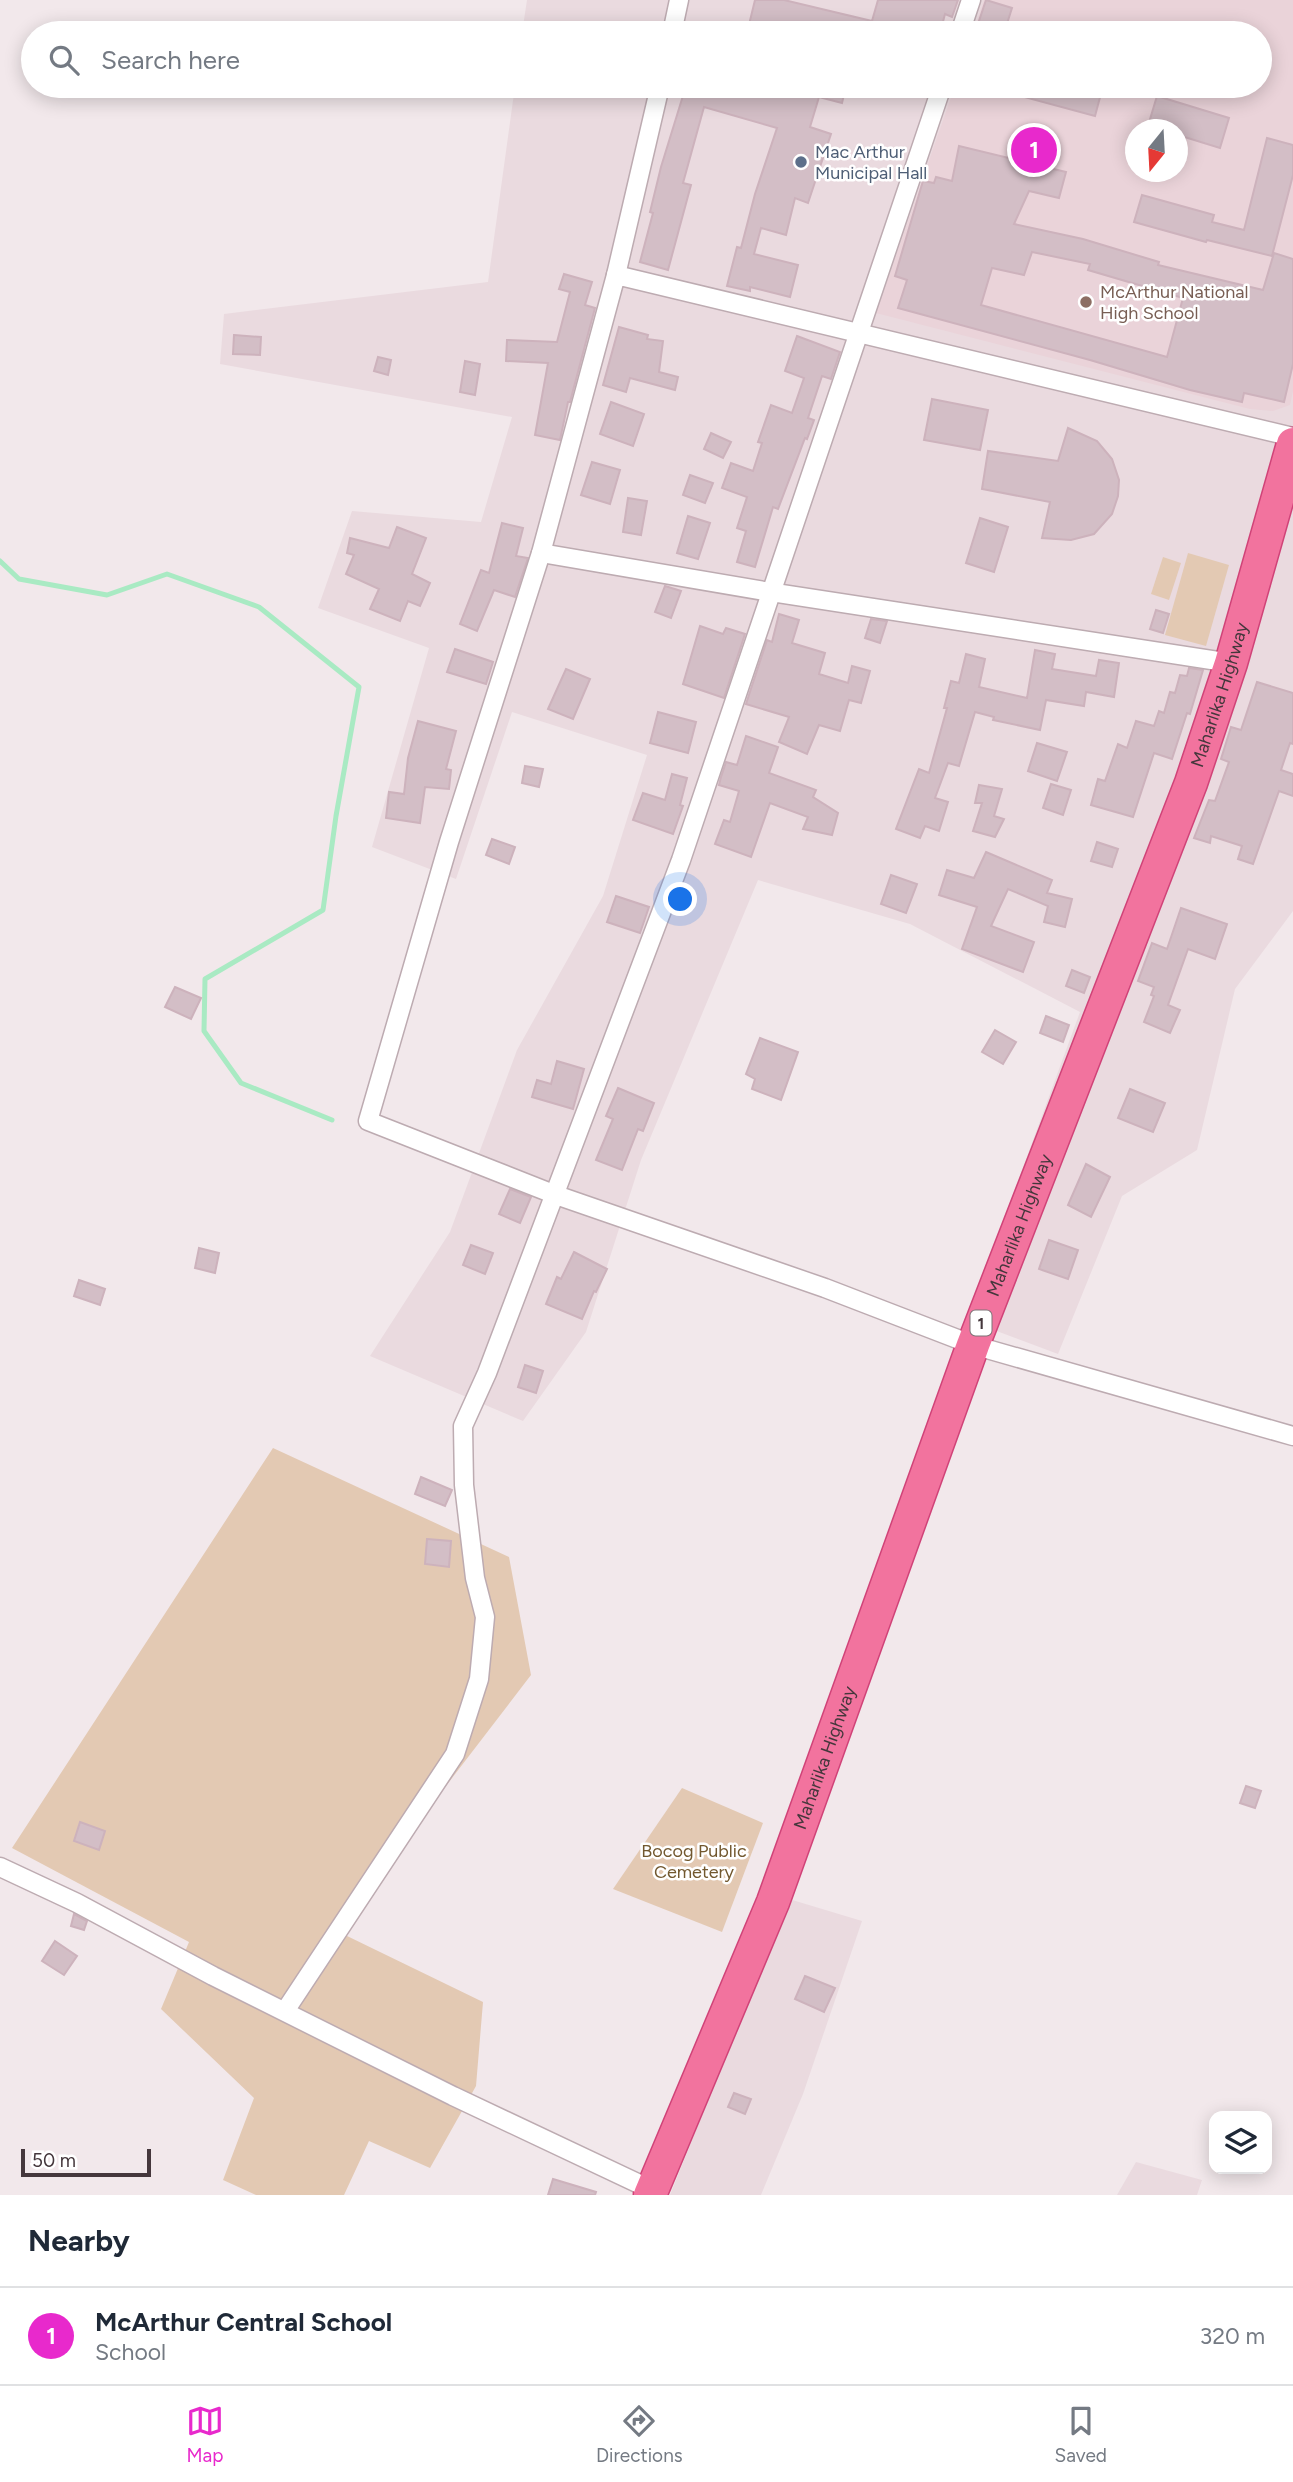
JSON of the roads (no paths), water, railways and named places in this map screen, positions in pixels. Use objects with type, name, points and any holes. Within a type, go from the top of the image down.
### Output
[{"type":"highway","name":"Maharlika Highway","points":[[651,2193],[773,1902],[973,1345],[1191,783],[1231,663],[1293,444]]},
{"type":"street","points":[[675,21],[679,0]]},
{"type":"street","points":[[964,21],[971,0]]},
{"type":"street","points":[[657,98],[616,275],[541,553],[449,842],[368,1121],[556,1195],[825,1288],[973,1345],[1293,1436]]},
{"type":"street","points":[[285,2011],[455,1754],[479,1679],[485,1617],[475,1578],[464,1485],[463,1426],[487,1373],[556,1195],[681,860],[938,98]]},
{"type":"street","points":[[616,275],[1293,437]]},
{"type":"street","points":[[541,553],[770,592],[1231,663]]},
{"type":"street","points":[[0,1867],[77,1903],[453,2096],[651,2193]]},
{"type":"waterway","points":[[0,561],[19,579],[107,595],[167,574],[259,607],[359,687],[336,816],[323,910],[205,979],[204,1031],[241,1083],[332,1120]]},
{"type":"place","name":"McArthur Central School","points":[[1034,150]]},
{"type":"place","name":"Mac Arthur Municipal Hall","points":[[801,162]]},
{"type":"place","name":"McArthur National High School","points":[[1086,302]]},
{"type":"park label","name":"Bocog Public Cemetery","points":[[694,1861]]}]
